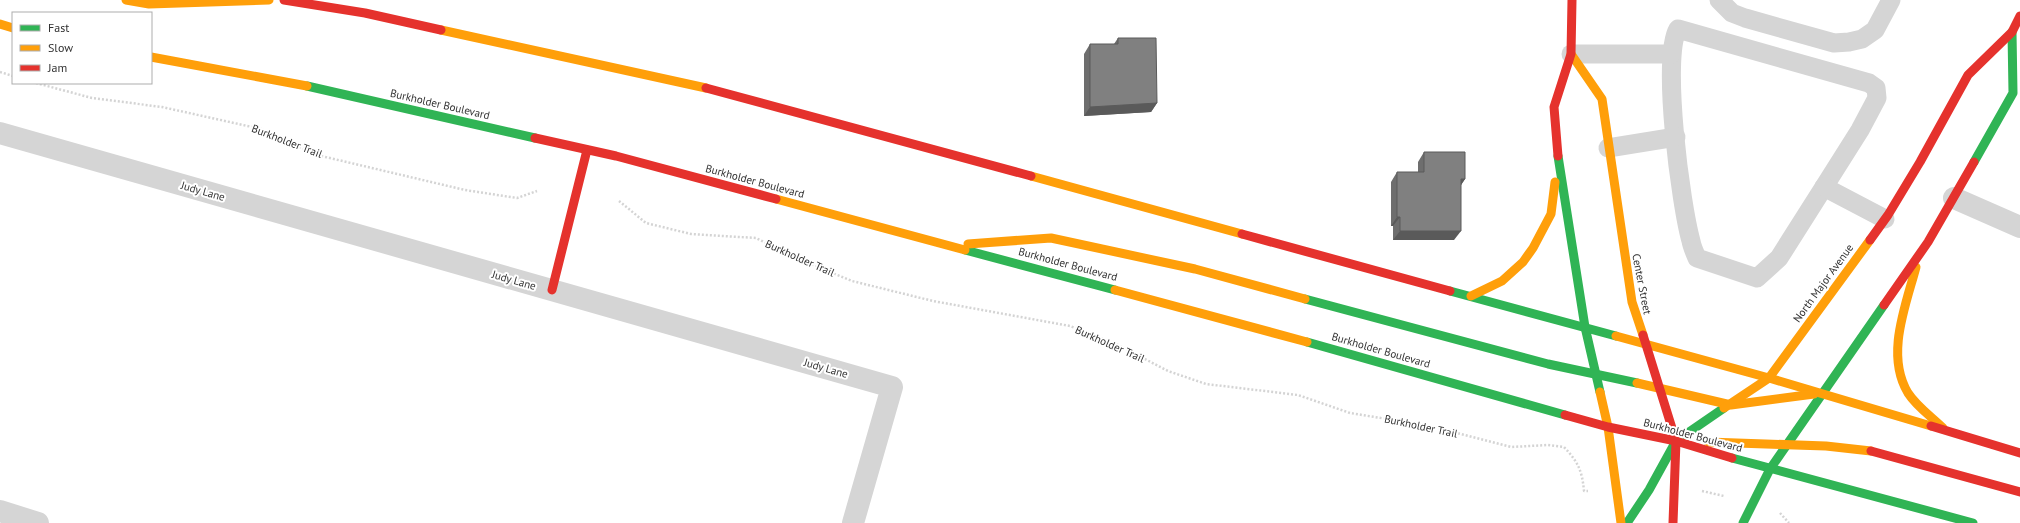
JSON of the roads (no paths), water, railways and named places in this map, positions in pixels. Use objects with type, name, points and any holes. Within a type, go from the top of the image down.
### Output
[{"type":"main road","points":[[126,0],[149,4],[269,0]]},
{"type":"main road","points":[[284,0],[373,15],[728,93],[1644,343],[1822,393],[2020,453]]},
{"type":"main road","points":[[1572,0],[1571,54],[1554,106],[1558,154],[1585,327],[1608,427],[1621,523]]},
{"type":"main road","name":"North Major Avenue","points":[[1627,523],[1649,490],[1676,441],[1769,378],[1885,219],[1920,162],[1968,75],[2012,32],[2020,16]]},
{"type":"main road","points":[[0,24],[12,28]]},
{"type":"main road","name":"North Major Avenue","points":[[1743,523],[1770,469],[1919,254],[1954,198],[2013,93],[2012,32]]},
{"type":"main road","name":"Center Street","points":[[1571,54],[1602,99],[1608,148],[1632,302],[1658,389],[1676,441],[1673,523]]},
{"type":"main road","name":"Burkholder Boulevard","points":[[152,56],[306,86],[587,150],[1254,326],[1608,427],[1676,441],[1770,469],[1973,523]]},
{"type":"main road","points":[[552,290],[587,150]]},
{"type":"main road","points":[[1471,296],[1502,281],[1523,262],[1533,248],[1551,214],[1558,154]]},
{"type":"main road","points":[[949,245],[1051,238],[1195,269],[1548,364],[1595,373],[1731,405],[1822,393]]},
{"type":"main road","points":[[1919,254],[1899,325],[1898,361],[1907,392],[1946,431]]},
{"type":"main road","points":[[1676,441],[1826,446],[1875,451],[2020,492]]},
{"type":"street","name":"Judy Lane","points":[[0,133],[892,387],[853,523]]},
{"type":"street","points":[[1954,198],[2020,227]]},
{"type":"street","points":[[0,511],[38,523]]},
{"type":"lane","points":[[1719,0],[1732,13],[1745,18],[1834,43],[1862,39],[1875,30],[1891,0]]},
{"type":"lane","points":[[1678,29],[1869,83],[1876,88],[1877,98],[1860,130],[1779,258],[1757,278],[1697,258],[1691,242],[1681,189],[1672,103],[1672,54],[1674,35],[1678,29]]},
{"type":"lane","points":[[1571,54],[1672,54]]},
{"type":"lane","points":[[1608,148],[1676,137]]},
{"type":"lane","points":[[1824,187],[1885,219]]}]
